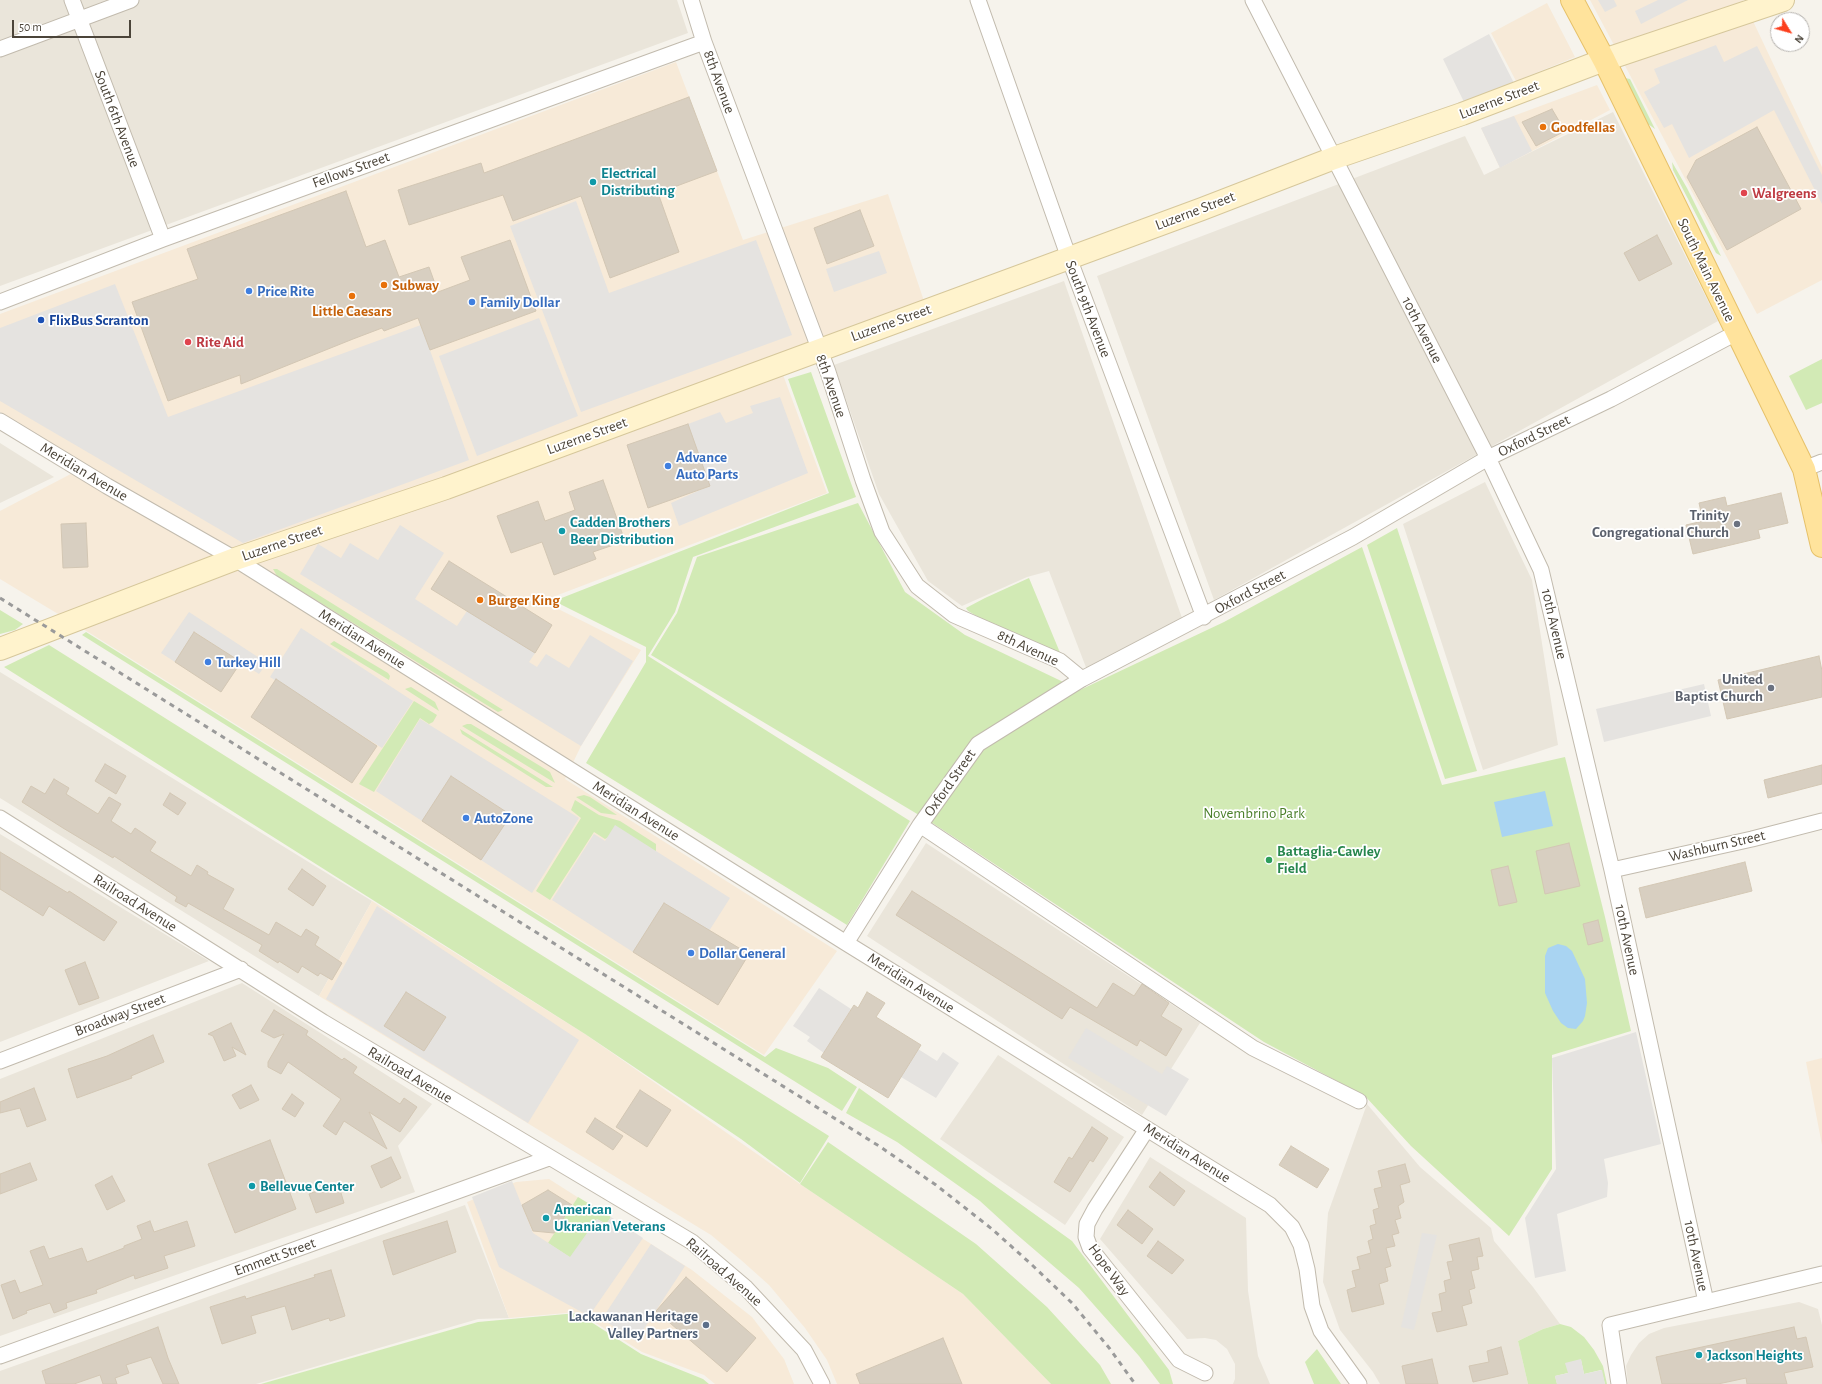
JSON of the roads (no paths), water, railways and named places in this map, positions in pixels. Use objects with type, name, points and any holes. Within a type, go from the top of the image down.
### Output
[{"type":"main road","name":"South Main Avenue","points":[[1572,0],[1604,60],[1736,333],[1813,465],[1822,546]]},
{"type":"street","name":"South 6th Avenue","points":[[72,0],[163,239]]},
{"type":"street","points":[[0,48],[131,0]]},
{"type":"street","name":"8th Avenue","points":[[691,0],[704,42],[818,350],[828,372],[862,480],[882,532],[917,586],[954,615],[1060,661],[1082,679]]},
{"type":"street","name":"South 9th Avenue","points":[[978,0],[1069,258],[1204,617]]},
{"type":"street","name":"10th Avenue","points":[[1253,0],[1488,458],[1541,570],[1612,870],[1706,1302]]},
{"type":"street","name":"Luzerne Street","points":[[0,649],[235,559],[435,492],[1202,209],[1334,158],[1462,114],[1604,60],[1783,0]]},
{"type":"street","name":"Fellows Street","points":[[0,302],[163,239],[704,42]]},
{"type":"street","name":"Oxford Street","points":[[846,943],[920,825],[978,744],[1082,679],[1204,617],[1353,537],[1488,458],[1611,399],[1736,333]]},
{"type":"street","name":"Meridian Avenue","points":[[0,421],[107,486],[235,559],[846,943],[1270,1205],[1292,1227],[1301,1245],[1307,1270],[1312,1306],[1321,1331],[1359,1384]]},
{"type":"street","name":"Railroad Avenue","points":[[0,818],[323,1022],[692,1242],[746,1288],[804,1350],[822,1384]]},
{"type":"street","name":"Washburn Street","points":[[1612,870],[1752,839],[1822,821]]},
{"type":"street","points":[[920,825],[1253,1048],[1359,1101]]},
{"type":"street","name":"Broadway Street","points":[[0,1061],[241,969]]},
{"type":"street","name":"Hope Way","points":[[1147,1129],[1095,1209],[1087,1224],[1086,1237],[1090,1248],[1179,1360],[1205,1373]]},
{"type":"street","name":"Emmett Street","points":[[0,1356],[549,1158]]},
{"type":"street","points":[[1619,1384],[1610,1325],[1822,1274]]},
{"type":"water","points":[[1545,791],[1553,826],[1502,837],[1494,802]]},
{"type":"water","points":[[1558,944],[1566,946],[1572,951],[1585,979],[1587,1003],[1585,1016],[1583,1021],[1576,1029],[1568,1028],[1561,1023],[1553,1011],[1545,993],[1545,956],[1548,948]]},
{"type":"railway","points":[[0,598],[879,1146],[936,1185],[992,1229],[1072,1303],[1110,1349],[1135,1384]]},
{"type":"place","name":"Goodfellas","points":[[1543,127]]},
{"type":"place","name":"Electrical Distributing","points":[[593,182]]},
{"type":"place","name":"Walgreens","points":[[1744,193]]},
{"type":"place","name":"Subway","points":[[384,285]]},
{"type":"place","name":"Price Rite","points":[[249,291]]},
{"type":"place","name":"Little Caesars","points":[[352,296]]},
{"type":"place","name":"Family Dollar","points":[[472,302]]},
{"type":"place","name":"FlixBus Scranton","points":[[41,320]]},
{"type":"place","name":"Rite Aid","points":[[188,342]]},
{"type":"place","name":"Advance Auto Parts","points":[[668,466]]},
{"type":"place","name":"Trinity Congregational Church","points":[[1737,524]]},
{"type":"place","name":"Cadden Brothers Beer Distribution","points":[[562,531]]},
{"type":"place","name":"Burger King","points":[[480,600]]},
{"type":"place","name":"Turkey Hill","points":[[208,662]]},
{"type":"place","name":"United Baptist Church","points":[[1771,688]]},
{"type":"place","name":"AutoZone","points":[[466,818]]},
{"type":"place","name":"Battaglia-Cawley Field","points":[[1269,860]]},
{"type":"place","name":"Dollar General","points":[[691,953]]},
{"type":"place","name":"Bellevue Center","points":[[252,1186]]},
{"type":"place","name":"American Ukranian Veterans","points":[[546,1218]]},
{"type":"place","name":"Lackawanan Heritage Valley Partners","points":[[706,1325]]},
{"type":"place","name":"Jackson Heights","points":[[1699,1355]]},
{"type":"park label","name":"Novembrino Park","points":[[1254,813]]}]
